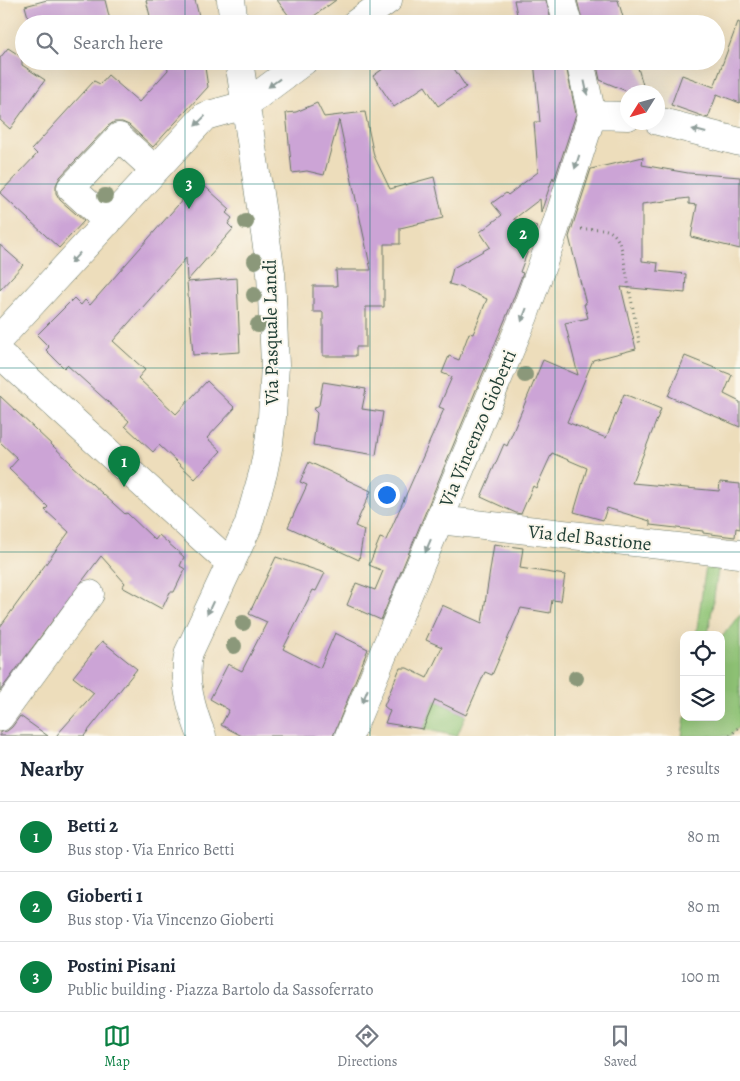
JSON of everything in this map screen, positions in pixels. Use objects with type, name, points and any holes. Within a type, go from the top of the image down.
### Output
[{"type":"street","points":[[230,0],[232,15]]},
{"type":"street","points":[[367,15],[388,0]]},
{"type":"street","points":[[561,0],[565,15]]},
{"type":"street","name":"Via Pasquale Landi","points":[[202,736],[187,682],[187,660],[248,526],[269,444],[274,389],[271,273],[254,151],[244,105],[240,70]]},
{"type":"street","points":[[0,338],[205,116],[244,105],[292,70]]},
{"type":"street","points":[[582,70],[592,115],[620,116]]},
{"type":"street","name":"Via Vincenzo Gioberti","points":[[349,736],[524,316],[592,115]]},
{"type":"street","points":[[665,123],[740,142]]},
{"type":"street","points":[[108,222],[72,188],[119,137],[155,170]]},
{"type":"street","points":[[0,354],[230,564]]},
{"type":"street","name":"Via del Bastione","points":[[439,520],[740,554]]},
{"type":"street","points":[[0,718],[90,594]]},
{"type":"path","points":[[555,229],[609,230],[618,238],[640,346]]},
{"type":"path","points":[[730,736],[740,726]]},
{"type":"green space","points":[[706,565],[719,565],[709,631],[697,631]]},
{"type":"green space","points":[[740,614],[740,726],[730,736],[682,736],[684,721],[725,721],[725,633]]},
{"type":"green space","points":[[435,700],[466,715],[457,736],[423,729]]},
{"type":"building","points":[[47,0],[105,0],[109,15],[28,15],[25,6]]},
{"type":"building","points":[[146,0],[195,0],[199,15],[150,15]]},
{"type":"building","points":[[277,0],[336,0],[315,15],[288,15]]},
{"type":"building","points":[[514,0],[546,0],[550,15],[517,15]]},
{"type":"building","points":[[577,0],[618,0],[622,15],[581,15]]},
{"type":"building","points":[[738,22],[740,23],[740,103],[717,94],[708,118],[671,105],[682,75],[714,87],[720,70],[725,70],[725,57]]},
{"type":"building","points":[[8,48],[15,52],[15,70],[30,70],[45,80],[10,129],[0,120],[0,58]]},
{"type":"building","points":[[168,70],[205,70],[208,87],[153,147],[129,125],[122,122],[114,122],[60,177],[56,185],[56,193],[60,200],[84,221],[59,248],[0,193],[37,154],[32,149],[94,81],[100,84],[108,75],[139,102]]},
{"type":"building","points":[[381,70],[455,70],[466,87],[438,106],[425,86],[394,107],[373,76]]},
{"type":"building","points":[[535,70],[567,70],[576,114],[554,181],[553,177],[541,212],[540,199],[514,219],[537,226],[520,272],[523,273],[381,620],[347,605],[356,583],[375,590],[383,571],[369,565],[380,538],[386,540],[444,409],[439,407],[452,377],[442,373],[449,356],[459,360],[469,333],[473,334],[487,299],[449,284],[453,268],[490,247],[480,232],[502,215],[492,203],[506,193],[508,195],[538,172],[534,122],[540,122]]},
{"type":"building","points":[[598,70],[639,70],[643,85],[620,85],[620,88],[600,80]]},
{"type":"building","points":[[317,103],[324,117],[365,112],[374,156],[390,189],[434,177],[443,218],[400,228],[400,244],[384,244],[384,307],[366,307],[366,347],[356,347],[356,356],[323,356],[323,312],[313,312],[313,286],[337,286],[336,270],[371,270],[339,120],[324,175],[307,171],[292,173],[286,113],[296,112]]},
{"type":"building","points":[[643,157],[642,165],[688,173],[740,177],[740,249],[691,237],[697,205],[689,204],[689,198],[642,204],[642,261],[658,263],[657,271],[686,274],[685,293],[621,287],[636,349],[593,360],[567,422],[606,438],[624,394],[661,409],[632,483],[719,491],[720,482],[740,484],[740,529],[736,528],[735,537],[650,525],[650,521],[607,508],[603,520],[574,512],[587,468],[552,453],[536,488],[533,486],[521,514],[481,497],[504,444],[507,446],[543,360],[578,375],[565,323],[588,318],[569,237],[591,169]]},
{"type":"building","points":[[199,181],[230,209],[226,213],[232,218],[228,224],[233,229],[187,281],[186,258],[113,341],[145,370],[138,378],[176,414],[207,381],[235,408],[207,438],[221,451],[195,479],[159,445],[153,452],[125,426],[129,421],[67,365],[64,368],[46,350],[49,347],[37,335],[74,298],[81,305],[85,300],[90,305]]},
{"type":"building","points":[[0,245],[23,265],[0,290]]},
{"type":"building","points":[[237,278],[240,352],[193,355],[187,282]]},
{"type":"building","points":[[685,356],[732,375],[724,394],[740,402],[740,427],[668,396]]},
{"type":"building","points":[[323,382],[366,389],[362,409],[383,412],[376,455],[313,445],[317,413],[313,409],[319,405]]},
{"type":"building","points":[[0,396],[125,514],[127,513],[155,540],[159,535],[184,557],[180,566],[185,569],[174,592],[170,592],[162,609],[122,587],[125,583],[101,556],[0,691],[0,627],[69,532],[45,510],[48,507],[9,469],[18,459],[0,442]]},
{"type":"building","points":[[309,462],[371,491],[355,526],[364,530],[359,560],[288,527],[307,485],[300,482]]},
{"type":"building","points":[[494,544],[523,548],[520,568],[565,575],[561,601],[552,600],[550,613],[521,608],[492,675],[485,672],[466,715],[435,700],[423,729],[385,723],[390,711],[384,706],[400,668],[407,668],[427,678],[442,647],[426,640],[442,605],[482,623]]},
{"type":"building","points":[[276,557],[325,573],[316,591],[313,590],[283,649],[320,668],[335,633],[368,649],[333,736],[242,736],[221,725],[229,710],[210,699],[228,664],[242,671],[267,622],[249,614]]},
{"type":"building","points":[[102,641],[137,669],[84,736],[56,736],[94,693],[73,677]]},
{"type":"building","points":[[20,716],[48,736],[0,736],[0,732],[7,731],[12,727]]},
{"type":"place","name":"Postini Pisani","points":[[189,209]]},
{"type":"place","name":"Gioberti 1","points":[[523,259]]},
{"type":"place","name":"Betti 2","points":[[124,487]]}]
